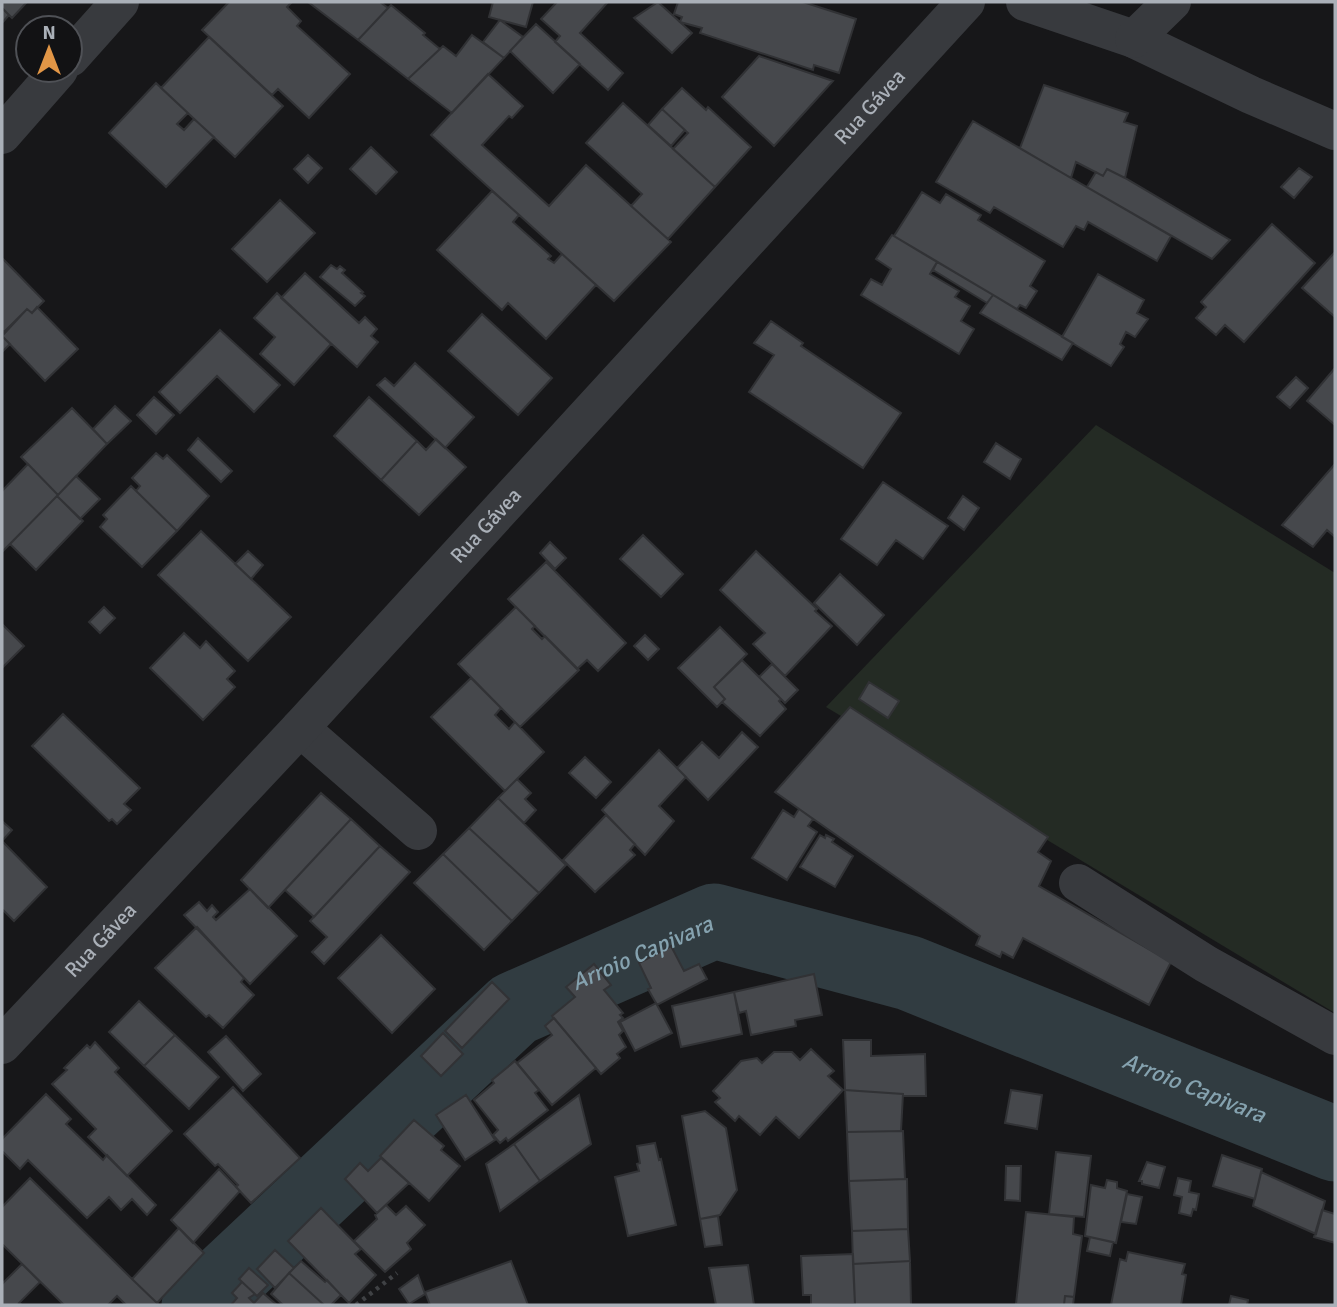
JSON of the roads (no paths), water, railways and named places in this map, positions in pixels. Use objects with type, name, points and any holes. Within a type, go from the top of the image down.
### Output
[{"type":"street","points":[[84,42],[120,2]]},
{"type":"street","name":"Rua Gávea","points":[[2,1045],[300,728],[967,2]]},
{"type":"street","points":[[1025,2],[1134,39],[1251,95],[1335,131]]},
{"type":"street","points":[[1134,39],[1172,2]]},
{"type":"street","points":[[2,135],[48,84]]},
{"type":"street","points":[[300,728],[418,831]]},
{"type":"street","points":[[1078,883],[1206,964],[1335,1036]]},
{"type":"waterway","name":"Arroio Capivara","points":[[199,1305],[514,1009],[714,921],[909,973],[1335,1144]]}]
